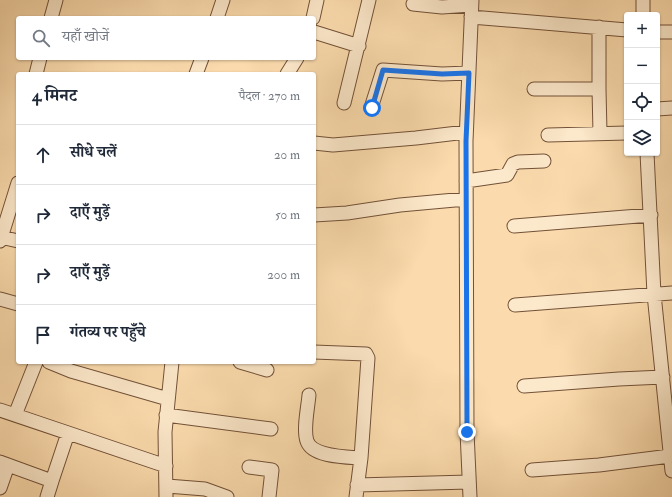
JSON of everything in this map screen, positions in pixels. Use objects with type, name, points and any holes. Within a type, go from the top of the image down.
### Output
[{"type":"street","points":[[52,16],[56,0]]},
{"type":"street","points":[[218,16],[223,0]]},
{"type":"street","points":[[313,16],[317,0]]},
{"type":"street","points":[[344,103],[369,0]]},
{"type":"street","points":[[643,12],[644,0]]},
{"type":"street","points":[[413,4],[471,8],[624,30]]},
{"type":"street","points":[[470,497],[467,432],[466,132],[471,8]]},
{"type":"street","points":[[600,27],[600,133]]},
{"type":"street","points":[[660,32],[672,32]]},
{"type":"street","points":[[316,33],[359,46]]},
{"type":"street","points":[[36,72],[40,60]]},
{"type":"street","points":[[197,72],[201,60]]},
{"type":"street","points":[[288,72],[295,60]]},
{"type":"street","points":[[372,108],[383,70],[442,74],[469,73]]},
{"type":"street","points":[[534,89],[599,89]]},
{"type":"street","points":[[660,108],[672,108]]},
{"type":"street","points":[[316,142],[333,145],[466,132]]},
{"type":"street","points":[[548,135],[624,133]]},
{"type":"street","points":[[647,156],[654,294],[670,430],[670,456],[672,471]]},
{"type":"street","points":[[466,181],[507,175],[513,164],[518,162],[544,161]]},
{"type":"street","points":[[16,190],[1,239],[16,241]]},
{"type":"street","points":[[316,215],[347,213],[400,205],[466,199]]},
{"type":"street","points":[[514,226],[650,216]]},
{"type":"street","points":[[515,305],[672,293]]},
{"type":"street","points":[[0,299],[16,303]]},
{"type":"street","points":[[316,352],[366,354],[368,358],[361,458],[356,491],[469,482]]},
{"type":"street","points":[[15,415],[35,364]]},
{"type":"street","points":[[54,364],[71,371],[168,399]]},
{"type":"street","points":[[172,364],[164,432],[166,491],[205,489],[228,497]]},
{"type":"street","points":[[247,364],[267,370]]},
{"type":"street","points":[[524,386],[663,377]]},
{"type":"street","points":[[309,395],[306,436],[309,446],[324,454],[361,458]]},
{"type":"street","points":[[0,410],[166,466]]},
{"type":"street","points":[[166,415],[271,429]]},
{"type":"street","points":[[47,497],[68,433]]},
{"type":"street","points":[[532,470],[599,465],[670,456]]},
{"type":"street","points":[[0,488],[4,464],[52,480]]},
{"type":"street","points":[[249,467],[272,470],[269,497]]},
{"type":"route","points":[[372,108],[383,70],[442,74],[469,73],[466,141],[467,432]]}]
